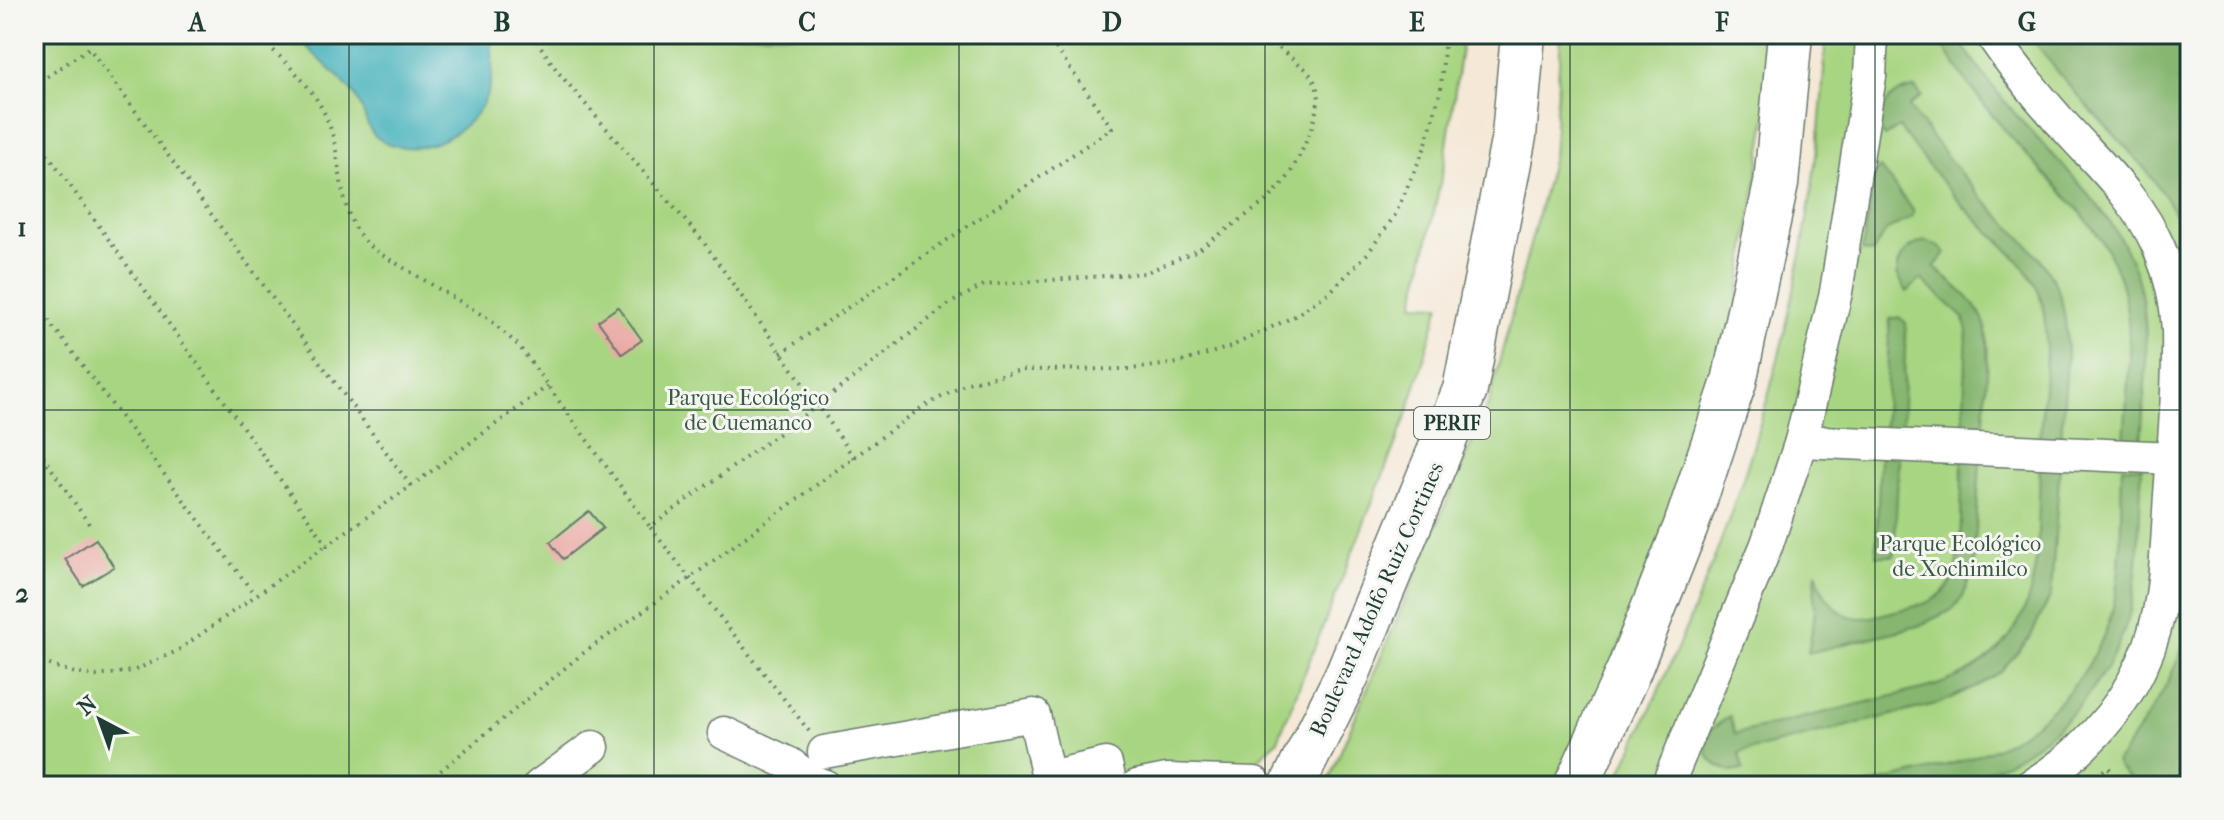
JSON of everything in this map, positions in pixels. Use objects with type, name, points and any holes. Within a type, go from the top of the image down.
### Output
[{"type":"highway","name":"Boulevard Adolfo Ruiz Cortines","points":[[1267,785],[1316,738],[1347,675],[1465,390],[1514,136],[1523,34]]},
{"type":"highway","points":[[1576,786],[1629,670],[1686,526],[1734,382],[1776,184],[1790,34]]},
{"type":"street","points":[[1667,786],[1767,544],[1801,441],[1836,292],[1870,76],[1872,34]]},
{"type":"street","points":[[1991,34],[2047,107],[2132,200],[2169,273],[2178,331],[2173,458],[2163,588],[2157,623],[2143,663],[2099,731],[2070,759],[2030,786]]},
{"type":"street","points":[[1801,441],[2173,458]]},
{"type":"street","points":[[824,752],[1034,715],[1048,777],[1106,764],[1111,786]]},
{"type":"street","points":[[724,733],[790,764],[814,782],[825,786]]},
{"type":"street","points":[[539,786],[593,747]]},
{"type":"street","points":[[1137,786],[1167,780],[1267,785]]},
{"type":"path","points":[[256,34],[300,78],[323,108],[340,159],[347,213],[366,243],[489,319],[519,346],[650,527],[824,752]]},
{"type":"path","points":[[532,34],[574,92],[702,240],[854,458]]},
{"type":"path","points":[[781,353],[1112,128],[1046,34]]},
{"type":"path","points":[[650,527],[818,405],[949,304],[984,285],[1145,273],[1198,250],[1269,199],[1288,177],[1301,153],[1313,125],[1319,98],[1316,84],[1307,70],[1261,34]]},
{"type":"path","points":[[422,786],[569,663],[921,408],[968,383],[1021,370],[1130,369],[1178,363],[1230,347],[1295,316],[1331,291],[1368,253],[1395,215],[1425,147],[1441,89],[1445,34]]},
{"type":"path","points":[[34,86],[89,48],[411,486]]},
{"type":"path","points":[[34,135],[327,545]]},
{"type":"path","points":[[34,301],[255,595]]},
{"type":"path","points":[[34,660],[96,676],[133,671],[177,651],[548,386]]},
{"type":"path","points":[[34,443],[89,524]]},
{"type":"path","points":[[2084,786],[2108,767],[2124,786]]},
{"type":"green space","name":"Parque Ecológico de Cuemanco","points":[[34,34],[1463,34],[1445,160],[1414,304],[1440,305],[1408,412],[1278,740],[1231,786],[34,786]]},
{"type":"green space","points":[[1561,34],[1779,34],[1724,391],[1562,786],[1326,786],[1488,405],[1553,157]]},
{"type":"green space","name":"Parque Ecológico de Xochimilco","points":[[1826,34],[2190,34],[2190,786],[1615,786],[1708,575],[1740,488],[1769,394],[1803,242],[1818,138]]},
{"type":"green space","points":[[1936,34],[1955,34],[2001,97],[2089,194],[2119,236],[2139,284],[2143,304],[2146,364],[2141,444],[2124,443],[2129,366],[2127,308],[2116,268],[2106,248],[2079,210],[1983,104]]},
{"type":"green space","points":[[2029,34],[2190,34],[2190,247],[2171,206],[2147,171],[2072,89]]},
{"type":"green space","points":[[1915,88],[1922,96],[1909,107],[1965,179],[2036,254],[2055,283],[2065,316],[2066,334],[2061,440],[2040,439],[2045,319],[2042,303],[2030,276],[2010,251],[1956,198],[1899,127],[1884,137],[1880,128],[1881,112],[1891,98]]},
{"type":"green space","points":[[1880,168],[1913,210],[1913,216],[1886,231],[1872,253],[1862,251],[1874,173]]},
{"type":"green space","points":[[1925,241],[1946,253],[1934,267],[1973,303],[1985,327],[1987,357],[1983,437],[1963,436],[1967,326],[1963,317],[1921,279],[1907,292],[1897,274],[1899,262],[1905,253]]},
{"type":"green space","points":[[1899,317],[1906,323],[1902,433],[1884,432],[1890,319]]},
{"type":"green space","points":[[1880,456],[1899,456],[1894,556],[1876,556]]},
{"type":"green space","points":[[1962,459],[1980,460],[1974,564],[1963,597],[1952,610],[1918,626],[1808,653],[1815,611],[1816,571],[1826,597],[1838,610],[1854,617],[1873,617],[1922,604],[1936,598],[1947,588],[1958,556]]},
{"type":"green space","points":[[2040,462],[2060,463],[2051,595],[2030,638],[2001,671],[1940,703],[1739,753],[1743,770],[1731,772],[1709,758],[1707,732],[1730,716],[1735,734],[1934,686],[1971,670],[1999,649],[2017,625],[2029,597],[2038,534]]},
{"type":"green space","points":[[2122,466],[2142,467],[2132,603],[2115,651],[2077,708],[2025,752],[1994,769],[1962,780],[1928,786],[1861,786],[1950,764],[2000,746],[2040,720],[2074,685],[2099,645],[2113,607],[2119,567]]},
{"type":"green space","points":[[2190,618],[2190,786],[2148,786],[2130,779],[2116,762],[2151,712],[2171,676],[2186,638]]},
{"type":"water","points":[[296,34],[491,34],[490,88],[480,109],[456,132],[426,146],[394,146],[374,135],[356,97]]},
{"type":"building","points":[[618,307],[642,340],[622,354],[598,321]]},
{"type":"building","points":[[589,511],[603,528],[563,559],[550,542]]},
{"type":"building","points":[[96,539],[114,567],[83,586],[65,559]]}]
